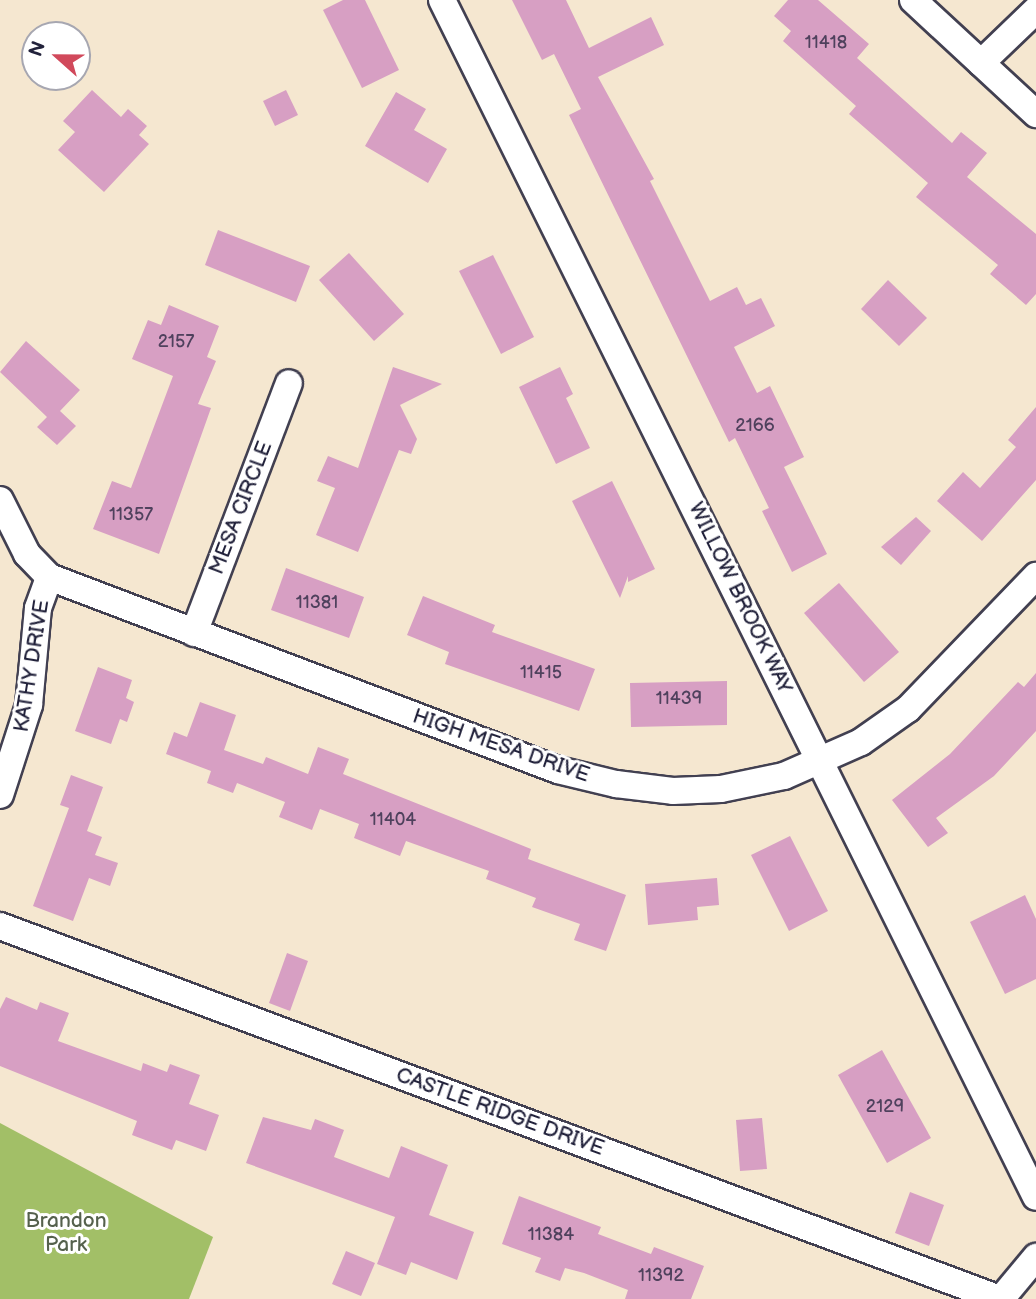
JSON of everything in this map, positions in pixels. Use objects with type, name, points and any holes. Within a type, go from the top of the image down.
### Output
[{"type":"street","name":"WILLOW BROOK WAY","points":[[442,0],[1036,1197]]},
{"type":"street","points":[[913,0],[1036,114]]},
{"type":"street","points":[[981,63],[1036,10]]},
{"type":"street","name":"MESA CIRCLE","points":[[194,633],[289,383]]},
{"type":"street","name":"HIGH MESA DRIVE","points":[[0,500],[27,554],[49,577],[558,770],[616,785],[673,791],[721,789],[784,776],[821,762],[861,742],[908,709],[1036,576]]},
{"type":"street","name":"KATHY DRIVE","points":[[0,795],[29,705],[38,608],[49,577]]},
{"type":"street","name":"CASTLE RIDGE DRIVE","points":[[0,926],[1000,1299],[1036,1256]]},
{"type":"green space","name":"Brandon Park","points":[[0,1123],[213,1237],[189,1299],[0,1299]]},
{"type":"building","points":[[343,0],[365,0],[399,70],[362,88],[323,10]]},
{"type":"building","points":[[512,0],[566,0],[589,48],[651,17],[664,45],[598,77],[654,179],[650,181],[710,301],[737,287],[746,305],[761,298],[775,326],[734,347],[757,393],[770,386],[804,457],[784,467],[827,554],[792,572],[762,511],[769,508],[735,438],[729,442],[569,115],[581,109],[554,54],[542,60]]},
{"type":"building","points":[[788,0],[818,0],[869,44],[857,58],[952,143],[961,132],[987,153],[967,177],[1036,234],[1036,294],[1026,305],[990,274],[998,265],[916,197],[928,183],[849,114],[856,106],[783,41],[791,31],[774,16]]},
{"type":"building","points":[[92,90],[121,117],[128,109],[147,126],[139,135],[149,144],[104,192],[58,150],[75,132],[63,121]]},
{"type":"building","points":[[286,90],[298,115],[275,126],[263,101]]},
{"type":"building","points":[[396,92],[426,109],[414,130],[447,149],[428,183],[365,146]]},
{"type":"building","points":[[218,230],[310,266],[296,302],[205,265]]},
{"type":"building","points":[[349,253],[404,314],[374,341],[319,280]]},
{"type":"building","points":[[493,255],[534,337],[501,354],[459,271]]},
{"type":"building","points":[[888,280],[927,318],[899,346],[861,309]]},
{"type":"building","points":[[169,305],[219,326],[207,357],[216,361],[198,404],[211,408],[159,554],[93,529],[112,481],[131,488],[173,376],[132,359],[148,320],[161,325]]},
{"type":"building","points":[[26,341],[80,390],[60,411],[76,426],[57,445],[37,427],[47,417],[0,372]]},
{"type":"building","points":[[393,367],[442,384],[400,405],[417,439],[411,454],[399,450],[358,552],[316,535],[335,488],[317,481],[328,456],[358,468]]},
{"type":"building","points":[[560,367],[573,394],[566,398],[590,448],[556,464],[519,387]]},
{"type":"building","points":[[1036,407],[1036,480],[982,541],[937,501],[963,472],[980,488],[1016,447],[1008,440]]},
{"type":"building","points":[[612,481],[655,569],[628,582],[628,576],[620,598],[572,501]]},
{"type":"building","points":[[916,517],[931,531],[901,565],[881,547]]},
{"type":"building","points":[[286,568],[364,597],[349,638],[271,610]]},
{"type":"building","points":[[839,583],[899,652],[864,682],[804,613]]},
{"type":"building","points":[[423,596],[495,625],[492,632],[595,669],[579,711],[445,664],[449,652],[407,635]]},
{"type":"building","points":[[98,667],[132,680],[126,698],[134,702],[127,722],[120,719],[111,744],[75,731]]},
{"type":"building","points":[[1036,673],[1036,731],[994,776],[936,818],[948,833],[928,847],[892,800],[950,754],[1018,682],[1024,687]]},
{"type":"building","points":[[727,681],[727,725],[631,727],[630,683]]},
{"type":"building","points":[[200,702],[236,715],[224,750],[263,764],[266,757],[308,774],[318,747],[349,759],[343,774],[531,849],[528,859],[626,895],[606,951],[574,940],[580,924],[532,907],[536,898],[486,879],[489,871],[406,841],[400,856],[354,838],[359,824],[320,809],[312,830],[279,817],[285,802],[237,783],[233,793],[207,783],[211,771],[166,754],[174,732],[187,737]]},
{"type":"building","points":[[71,775],[103,787],[87,831],[102,837],[95,855],[118,863],[110,886],[89,878],[73,921],[33,906],[69,808],[60,805]]},
{"type":"building","points":[[790,836],[828,911],[789,931],[751,855]]},
{"type":"building","points":[[717,878],[719,905],[697,907],[698,920],[648,925],[645,884]]},
{"type":"building","points":[[1025,895],[1036,919],[1036,979],[1005,994],[970,922]]},
{"type":"building","points":[[287,953],[308,961],[290,1011],[269,1003]]},
{"type":"building","points":[[6,997],[37,1010],[40,1002],[69,1013],[58,1041],[141,1071],[143,1063],[167,1072],[170,1064],[200,1075],[189,1104],[219,1115],[206,1151],[176,1140],[172,1150],[132,1135],[137,1121],[0,1066],[0,1009]]},
{"type":"building","points":[[882,1050],[931,1138],[887,1163],[838,1075]]},
{"type":"building","points":[[263,1117],[311,1130],[315,1119],[344,1130],[334,1157],[389,1178],[401,1146],[448,1165],[429,1215],[474,1232],[457,1280],[411,1262],[406,1275],[377,1264],[395,1217],[246,1163]]},
{"type":"building","points":[[762,1118],[767,1169],[740,1171],[736,1120]]},
{"type":"building","points":[[910,1192],[944,1205],[929,1246],[895,1233]]},
{"type":"building","points":[[519,1196],[601,1227],[598,1234],[651,1254],[654,1247],[704,1266],[691,1299],[625,1299],[628,1290],[584,1273],[565,1268],[560,1281],[535,1272],[541,1258],[502,1244]]},
{"type":"building","points":[[346,1251],[375,1263],[361,1296],[332,1284]]}]
